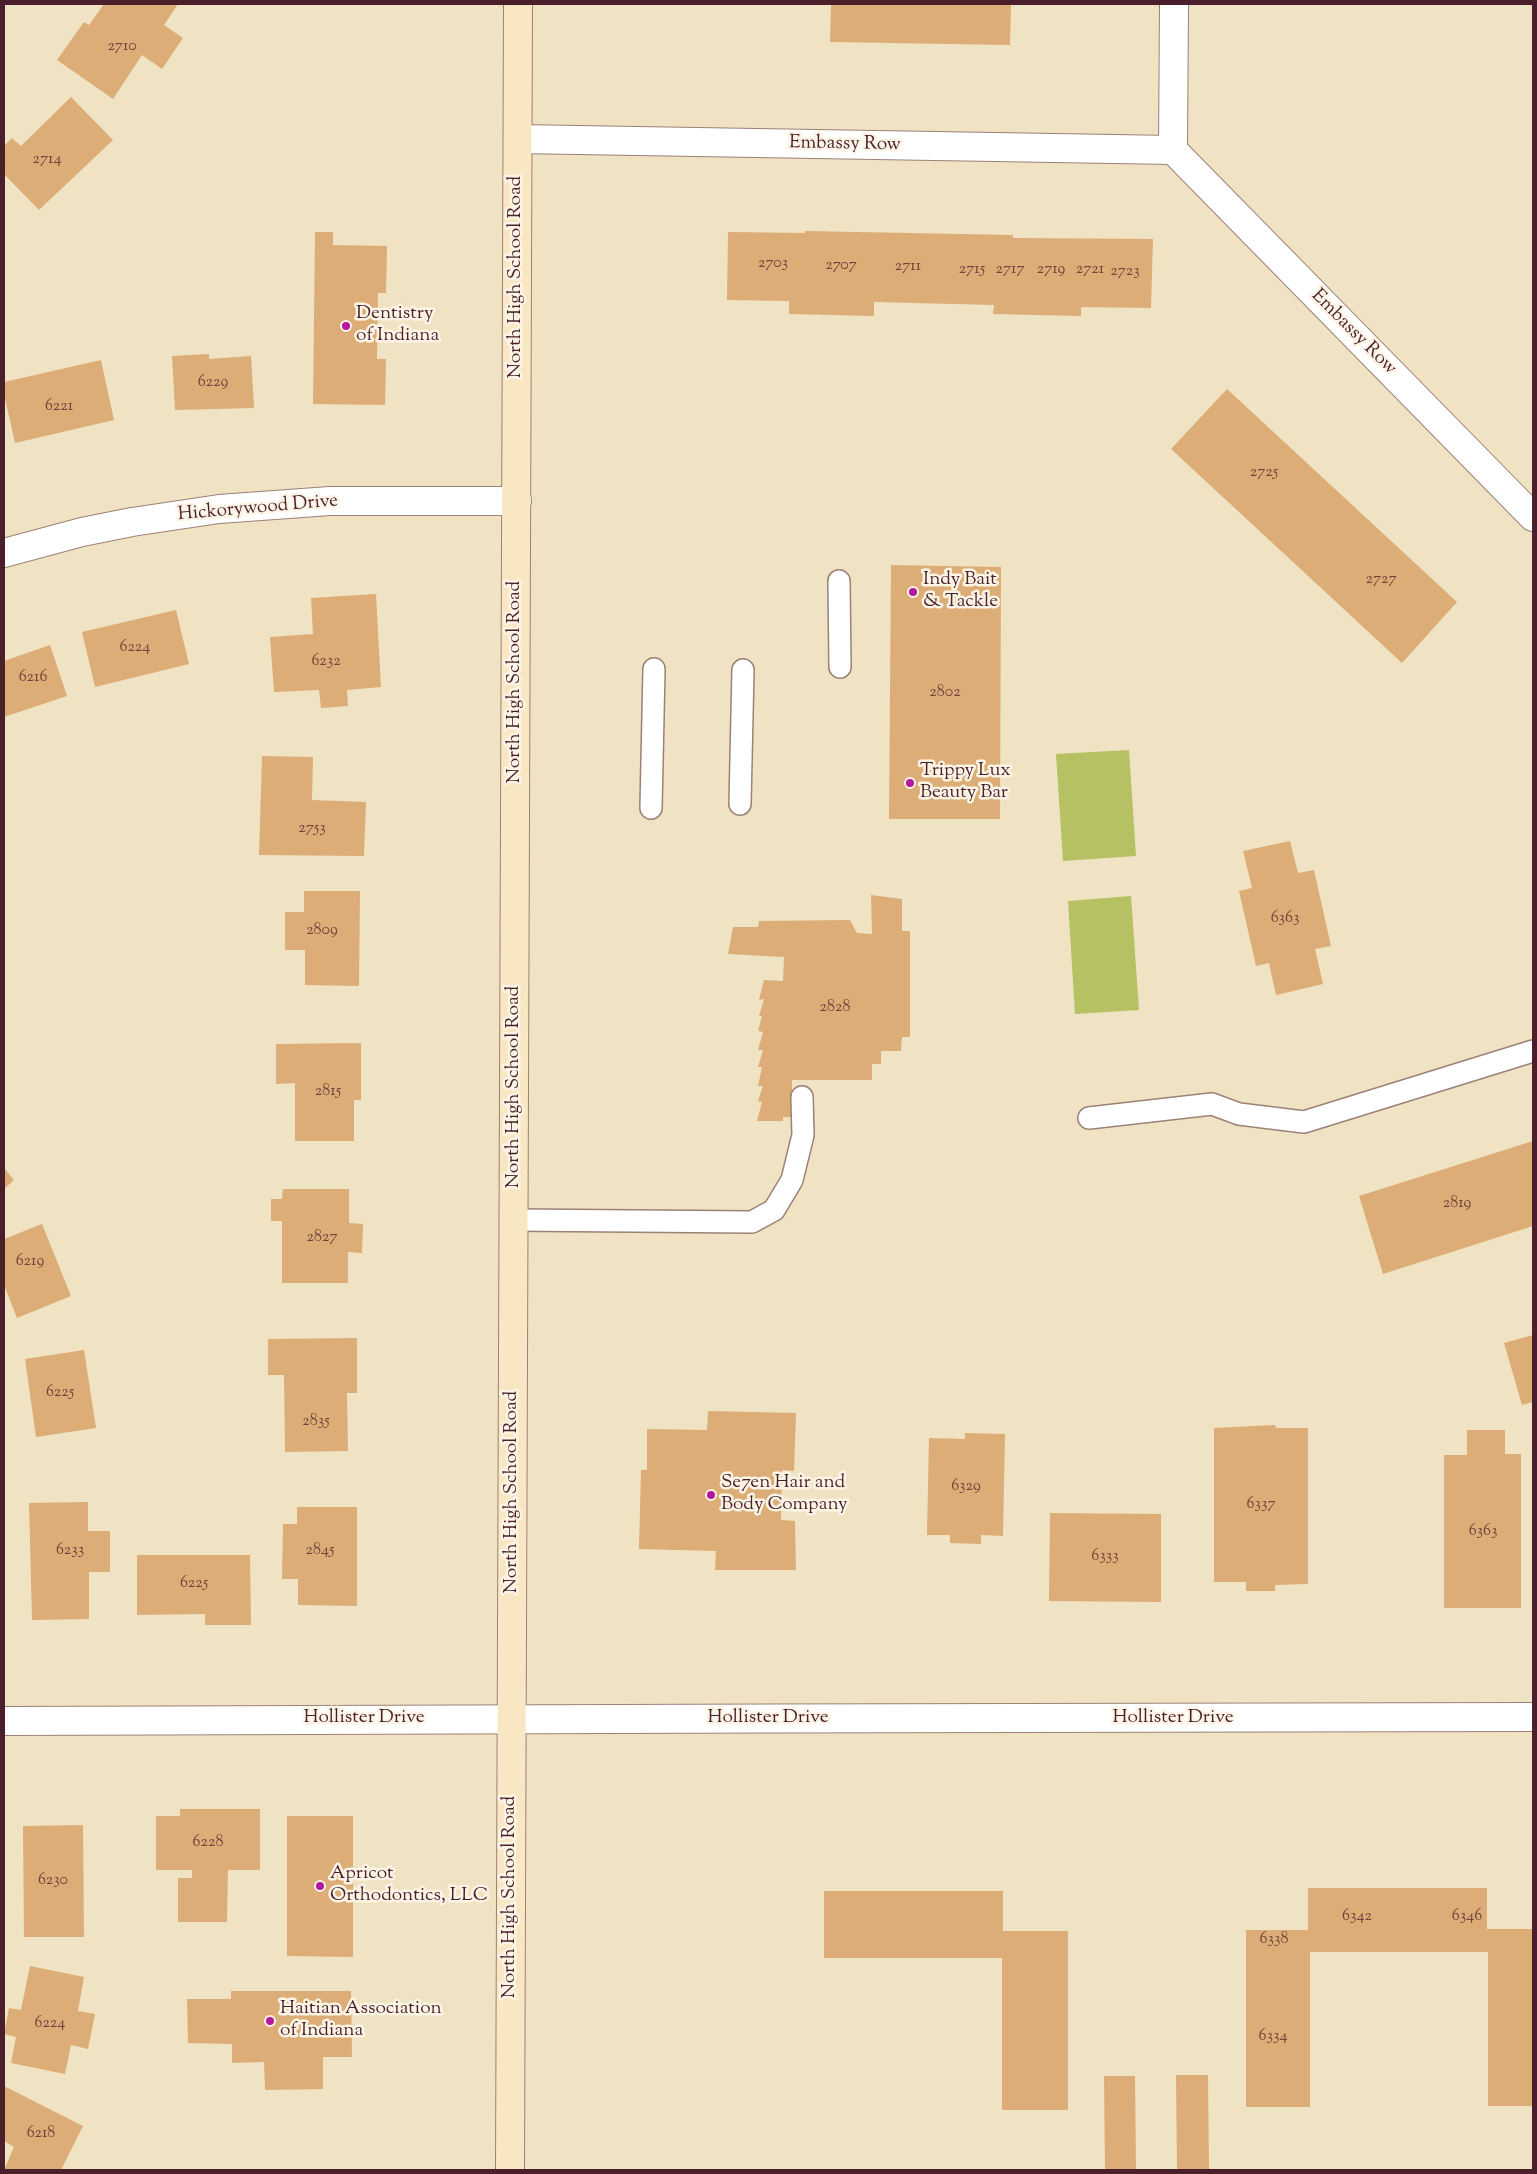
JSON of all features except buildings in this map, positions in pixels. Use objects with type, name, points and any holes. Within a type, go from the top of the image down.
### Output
[{"type":"street","name":"North High School Road","points":[[510,2170],[518,4]]},
{"type":"street","points":[[1173,150],[1174,4]]},
{"type":"street","name":"Embassy Row","points":[[518,139],[1173,150],[1533,517]]},
{"type":"street","name":"Hickorywood Drive","points":[[4,553],[82,532],[132,522],[228,508],[330,501],[517,501]]},
{"type":"street","name":"Hollister Drive","points":[[4,1721],[512,1718],[1159,1719],[1533,1717]]},
{"type":"lane","points":[[839,581],[840,667]]},
{"type":"lane","points":[[651,808],[654,669]]},
{"type":"lane","points":[[740,804],[743,670]]},
{"type":"lane","points":[[1089,1118],[1212,1104],[1239,1114],[1304,1122],[1533,1050]]},
{"type":"lane","points":[[514,1220],[752,1222],[774,1210],[792,1180],[803,1135],[802,1097]]},
{"type":"green space","points":[[1129,750],[1136,856],[1063,861],[1056,754]]},
{"type":"green space","points":[[1131,896],[1139,1010],[1075,1014],[1068,901]]},
{"type":"place","name":"Dentistry of Indiana","points":[[346,326]]},
{"type":"place","name":"Indy Bait & Tackle","points":[[913,592]]},
{"type":"place","name":"Trippy Lux Beauty Bar","points":[[910,783]]},
{"type":"place","name":"Se7en Hair and Body Company","points":[[711,1495]]},
{"type":"place","name":"Apricot Orthodontics, LLC","points":[[320,1886]]},
{"type":"place","name":"Haitian Association of Indiana","points":[[270,2021]]}]
